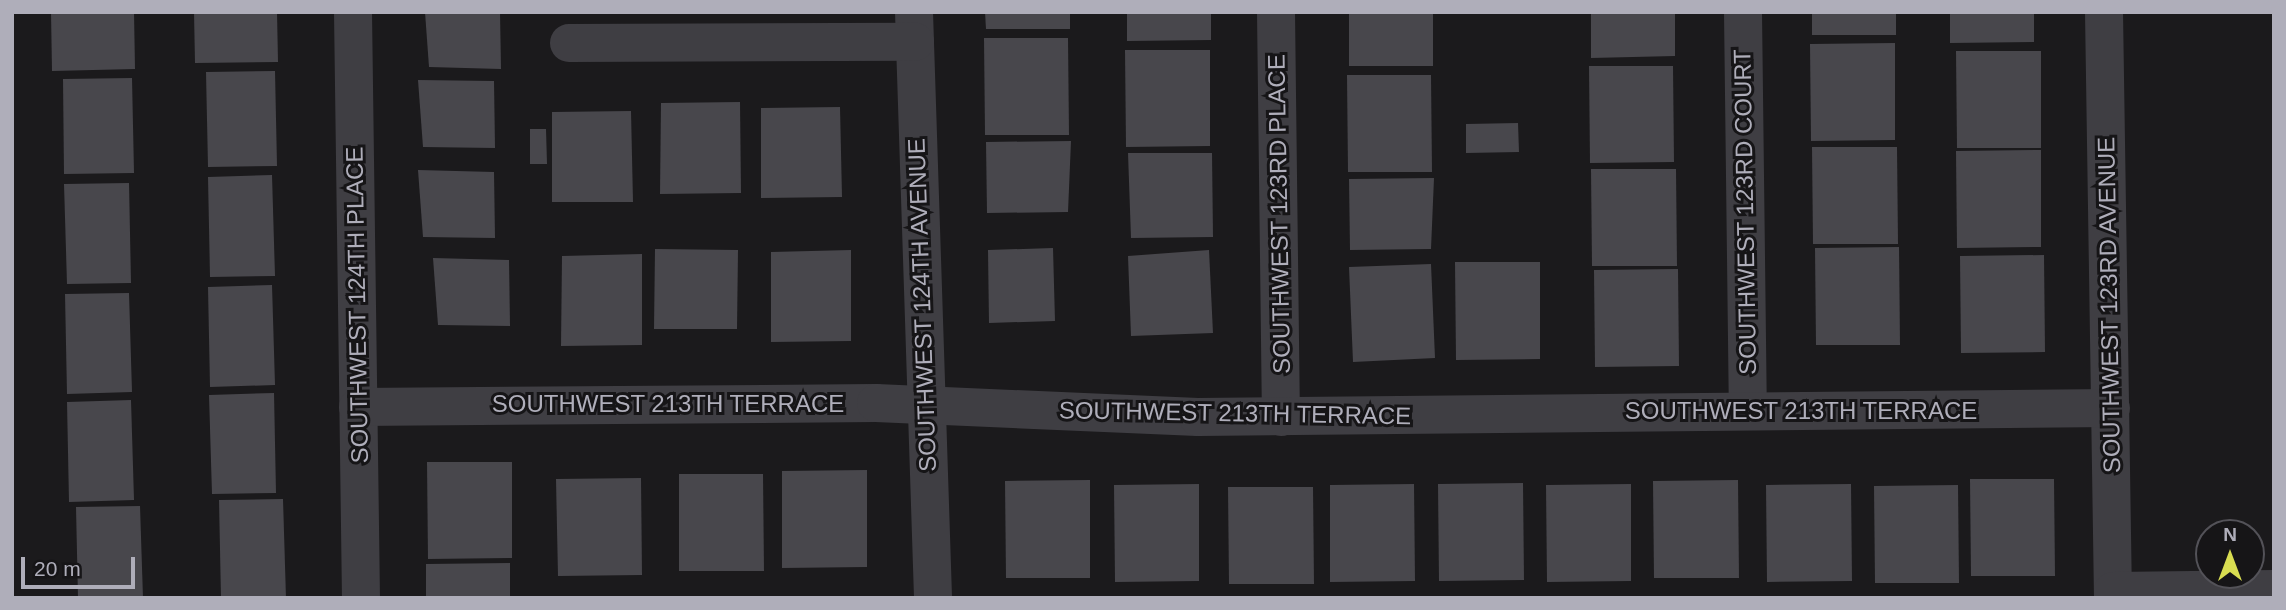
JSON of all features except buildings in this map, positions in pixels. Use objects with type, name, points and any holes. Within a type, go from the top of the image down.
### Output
[{"type":"street","name":"SOUTHWEST 124TH PLACE","points":[[353,12],[362,598]]},
{"type":"street","name":"SOUTHWEST 123RD PLACE","points":[[1276,12],[1281,416]]},
{"type":"street","name":"SOUTHWEST 123RD COURT","points":[[1743,12],[1748,411]]},
{"type":"street","name":"SOUTHWEST 123RD AVENUE","points":[[2105,12],[2113,595]]},
{"type":"street","points":[[569,43],[915,27]]},
{"type":"street","name":"SOUTHWEST 124TH AVENUE","points":[[915,27],[924,405],[933,598]]},
{"type":"street","name":"SOUTHWEST 213TH TERRACE","points":[[358,407],[924,405],[1281,416],[2111,408]]},
{"type":"street","points":[[2113,595],[2274,589]]}]
